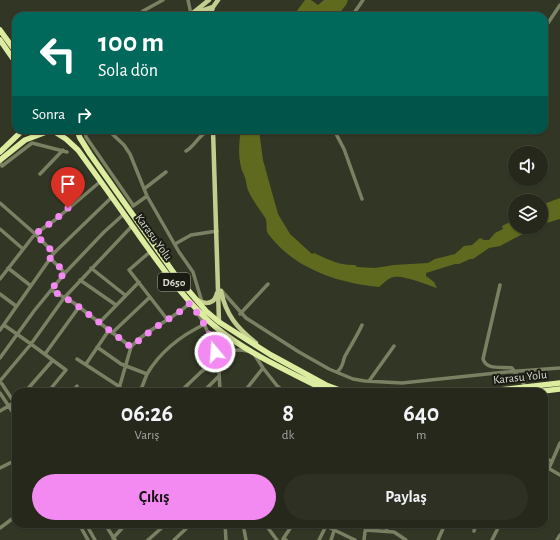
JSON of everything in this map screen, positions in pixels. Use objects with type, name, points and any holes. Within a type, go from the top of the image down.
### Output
[{"type":"highway","points":[[0,30],[12,46]]},
{"type":"highway","points":[[0,40],[12,57]]},
{"type":"highway","points":[[0,152],[19,134]]},
{"type":"highway","points":[[0,162],[25,140],[42,134]]},
{"type":"highway","name":"Karasu Yolu","points":[[56,134],[66,139],[74,146],[190,303],[219,330],[253,352],[321,388]]},
{"type":"highway","name":"Karasu Yolu","points":[[78,134],[90,154],[131,207],[176,276],[194,298],[219,322],[271,355],[326,386],[332,388]]},
{"type":"highway","name":"Karasu Yolu","points":[[517,388],[560,383]]},
{"type":"highway","name":"Karasu Yolu","points":[[548,390],[560,389]]},
{"type":"main road","points":[[195,12],[209,0]]},
{"type":"main road","points":[[211,12],[218,0]]},
{"type":"main road","points":[[199,12],[213,7]]},
{"type":"main road","points":[[212,134],[220,290],[225,308],[236,325],[271,355]]},
{"type":"main road","points":[[194,298],[202,302],[213,302],[219,281]]},
{"type":"main road","points":[[219,281],[219,322]]},
{"type":"street","points":[[142,12],[163,0]]},
{"type":"street","points":[[188,0],[190,12]]},
{"type":"street","points":[[355,12],[363,0]]},
{"type":"street","points":[[548,23],[560,5]]},
{"type":"street","points":[[86,134],[131,207],[147,196]]},
{"type":"street","points":[[112,134],[124,145],[130,154],[147,196],[193,272],[202,302]]},
{"type":"street","points":[[186,151],[205,134]]},
{"type":"street","points":[[336,134],[344,149],[362,199]]},
{"type":"street","points":[[0,162],[2,166],[32,143],[65,151],[40,174]]},
{"type":"street","points":[[144,189],[166,172]]},
{"type":"street","points":[[0,279],[35,234],[55,220],[101,181]]},
{"type":"street","points":[[0,330],[54,253],[112,197]]},
{"type":"street","points":[[0,203],[54,253]]},
{"type":"street","points":[[0,358],[65,272],[124,214]]},
{"type":"street","points":[[12,398],[0,381],[31,344],[64,298],[132,226]]},
{"type":"street","points":[[0,229],[23,249]]},
{"type":"street","points":[[175,244],[191,235],[216,231]]},
{"type":"street","points":[[151,251],[129,270],[167,319]]},
{"type":"street","points":[[50,258],[65,272]]},
{"type":"street","points":[[8,268],[31,286]]},
{"type":"street","points":[[91,268],[126,295]]},
{"type":"street","points":[[80,280],[116,305]]},
{"type":"street","points":[[100,322],[139,282]]},
{"type":"street","points":[[240,314],[268,284]]},
{"type":"street","points":[[500,285],[483,359],[484,363],[488,366],[512,368],[526,387]]},
{"type":"street","points":[[51,290],[80,307],[131,347]]},
{"type":"street","points":[[220,290],[226,295],[240,314],[299,352],[352,379],[402,383],[514,371],[560,368]]},
{"type":"street","points":[[0,294],[16,306]]},
{"type":"street","points":[[86,364],[97,347],[111,332],[150,297]]},
{"type":"street","points":[[78,358],[120,387],[131,347],[134,343],[167,319],[184,309],[190,303],[205,324],[214,344],[219,371]]},
{"type":"street","points":[[45,354],[80,307]]},
{"type":"street","points":[[219,322],[220,388]]},
{"type":"street","points":[[142,388],[147,374],[156,360],[196,328],[205,324]]},
{"type":"street","points":[[4,325],[66,370],[51,388]]},
{"type":"street","points":[[337,372],[341,368],[345,357],[362,325]]},
{"type":"street","points":[[369,381],[394,346]]},
{"type":"street","points":[[97,347],[126,365],[147,374]]},
{"type":"street","points":[[219,371],[224,358],[230,351],[239,349],[253,352],[263,368],[279,387]]},
{"type":"street","points":[[28,388],[53,360]]},
{"type":"street","points":[[184,388],[201,372],[217,360]]},
{"type":"street","points":[[247,388],[263,368]]},
{"type":"street","points":[[207,388],[219,376]]},
{"type":"street","points":[[0,393],[12,411]]},
{"type":"street","points":[[0,411],[12,405]]},
{"type":"street","points":[[560,443],[559,448],[548,468],[560,475]]},
{"type":"street","points":[[548,460],[552,462]]},
{"type":"street","points":[[0,468],[12,462]]},
{"type":"street","points":[[0,528],[12,519]]},
{"type":"street","points":[[81,528],[88,540]]},
{"type":"street","points":[[88,528],[95,540]]},
{"type":"street","points":[[107,528],[114,539],[123,528]]},
{"type":"street","points":[[148,540],[162,528]]},
{"type":"street","points":[[174,540],[187,528]]},
{"type":"street","points":[[225,528],[226,540]]},
{"type":"street","points":[[244,528],[246,540]]},
{"type":"street","points":[[269,528],[278,540]]},
{"type":"street","points":[[284,540],[290,528]]},
{"type":"street","points":[[319,540],[325,528]]},
{"type":"street","points":[[330,528],[355,540]]},
{"type":"street","points":[[438,540],[443,528]]},
{"type":"street","points":[[492,540],[498,528]]},
{"type":"street","points":[[364,540],[366,530],[394,532],[406,540]]},
{"type":"street","points":[[331,540],[334,531]]},
{"type":"street","points":[[557,540],[560,535]]},
{"type":"shaded area","points":[[305,0],[311,0],[318,5],[324,0],[348,0],[340,12],[296,12]]},
{"type":"shaded area","points":[[241,134],[260,134],[263,160],[278,214],[290,234],[312,254],[314,253],[334,262],[355,265],[357,267],[375,268],[394,265],[428,263],[435,259],[455,254],[464,246],[472,245],[480,238],[489,240],[495,233],[503,229],[502,226],[508,223],[508,234],[523,234],[500,246],[489,248],[473,259],[426,273],[426,276],[434,282],[437,288],[403,277],[390,278],[379,287],[333,278],[304,265],[291,257],[269,235],[265,218],[254,202],[247,187],[241,168],[239,148]]},
{"type":"shaded area","points":[[560,198],[560,219],[548,222],[548,202]]},
{"type":"route","points":[[68,208],[55,220],[35,234],[54,253],[50,258],[65,272],[51,290],[74,303],[131,347],[134,343],[174,314],[184,309],[190,303],[205,324],[214,344],[215,352]]}]
